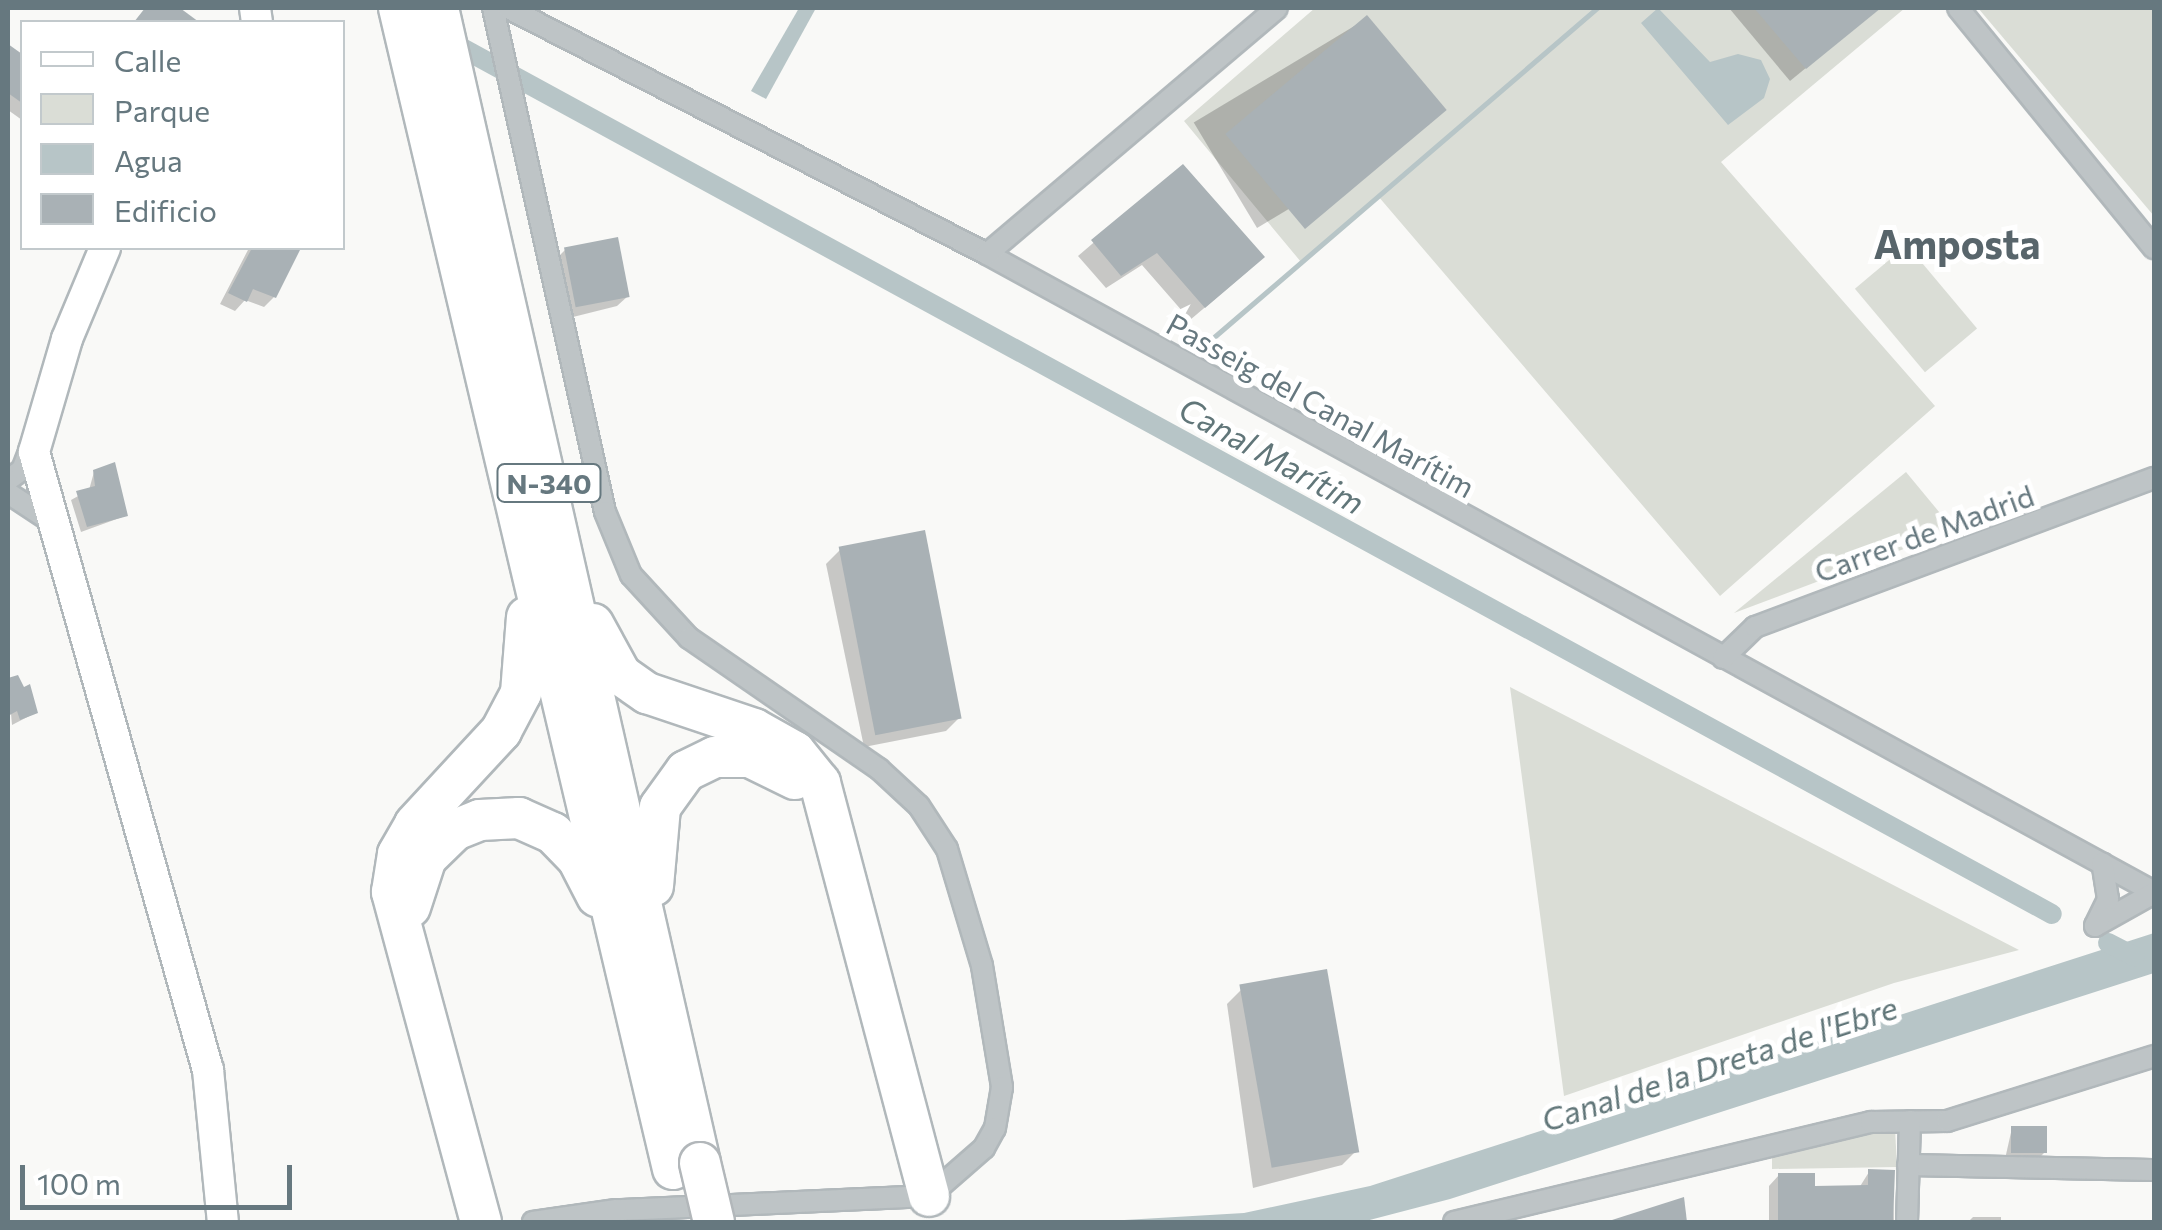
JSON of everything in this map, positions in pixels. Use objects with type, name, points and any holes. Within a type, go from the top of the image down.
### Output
[{"type":"highway","name":"N-340","points":[[398,8],[617,935],[686,1166],[714,1222]]},
{"type":"highway","name":"N-340","points":[[438,8],[567,562],[654,960],[686,1166],[685,1222]]},
{"type":"highway","points":[[482,1222],[392,892],[398,854],[415,824],[502,731],[521,693],[530,640],[510,484]]},
{"type":"highway","points":[[567,562],[621,674],[647,693],[754,729],[795,752],[820,783],[934,1212]]},
{"type":"highway","points":[[654,960],[653,848],[660,806],[686,771],[716,757],[750,757],[783,769],[808,790],[832,830]]},
{"type":"highway","points":[[409,956],[410,909],[426,858],[454,830],[480,820],[519,818],[552,833],[578,859],[617,935]]},
{"type":"street","points":[[987,254],[1277,8]]},
{"type":"street","points":[[1958,8],[2153,243]]},
{"type":"street","points":[[499,13],[517,117],[604,512],[631,575],[689,638],[879,769],[919,806],[947,850],[996,1026],[1002,1087],[984,1148],[934,1212],[616,1210],[533,1222]]},
{"type":"street","name":"Passeig del Canal Marítim","points":[[499,13],[987,254],[2154,892]]},
{"type":"street","points":[[8,480],[22,470],[105,250]]},
{"type":"street","points":[[35,436],[37,473],[208,1070],[223,1222]]},
{"type":"street","name":"Carrer de Madrid","points":[[1723,658],[1755,627],[2154,478]]},
{"type":"street","points":[[8,494],[52,522]]},
{"type":"street","name":"Passeig del Canal Marítim","points":[[2102,863],[2108,899],[2094,926],[2154,892]]},
{"type":"street","points":[[1454,1222],[1871,1122],[1967,1116],[2154,1056]]},
{"type":"street","points":[[1907,1222],[1910,1121]]},
{"type":"street","points":[[1908,1166],[2154,1170]]},
{"type":"green space","points":[[1315,8],[1905,8],[1721,162],[1935,406],[1720,596],[1378,196],[1301,262],[1184,121]]},
{"type":"green space","points":[[1978,8],[2154,8],[2154,216]]},
{"type":"green space","points":[[1907,245],[1977,328],[1925,372],[1855,289]]},
{"type":"green space","points":[[1906,472],[1954,530],[1734,613]]},
{"type":"green space","points":[[1510,687],[2019,950],[1894,983],[1564,1096]]},
{"type":"green space","points":[[1895,1128],[1897,1167],[1772,1169],[1772,1151]]},
{"type":"water","points":[[799,8],[816,8],[766,99],[751,91]]},
{"type":"water","points":[[1658,8],[1710,62],[1738,54],[1761,60],[1770,79],[1764,98],[1728,125],[1641,23]]},
{"type":"water","points":[[2154,933],[2154,973],[1450,1199],[1362,1222],[1090,1222],[1244,1213],[1370,1186]]},
{"type":"building","points":[[145,8],[180,8],[196,20],[136,20]]},
{"type":"building","points":[[1754,8],[1881,8],[1806,69]]},
{"type":"building","points":[[1367,15],[1447,110],[1305,229],[1225,134]]},
{"type":"building","points":[[8,44],[20,53],[20,102],[8,93]]},
{"type":"building","points":[[1183,164],[1265,257],[1205,308],[1157,253],[1121,276],[1091,240]]},
{"type":"building","points":[[618,237],[630,297],[576,307],[564,247]]},
{"type":"building","points":[[251,250],[300,250],[276,298],[253,289],[247,302],[228,293]]},
{"type":"building","points":[[115,462],[128,516],[87,527],[76,491],[95,486],[93,470]]},
{"type":"building","points":[[925,530],[962,718],[875,735],[839,547]]},
{"type":"building","points":[[18,675],[24,687],[30,684],[38,713],[20,720],[17,711],[8,716],[8,678]]},
{"type":"building","points":[[1327,969],[1359,1152],[1272,1168],[1239,984]]},
{"type":"building","points":[[2011,1126],[2047,1126],[2047,1153],[2011,1153]]},
{"type":"building","points":[[1868,1169],[1895,1170],[1893,1222],[1778,1222],[1778,1173],[1815,1173],[1815,1186],[1868,1185]]},
{"type":"building","points":[[1684,1197],[1687,1222],[1612,1220]]},
{"type":"waterway","points":[[1214,337],[1597,8]]},
{"type":"waterway","name":"Canal Marítim","points":[[464,49],[2052,914]]},
{"type":"waterway","name":"Canal Marítim","points":[[1154,427],[1159,420]]},
{"type":"waterway","name":"Canal Marítim","points":[[2108,943],[2135,957]]},
{"type":"district","name":"Amposta","points":[[1957,243]]},
{"type":"water label","name":"Canal de la Dreta de l'Ebre","points":[[1719,1063]]}]
